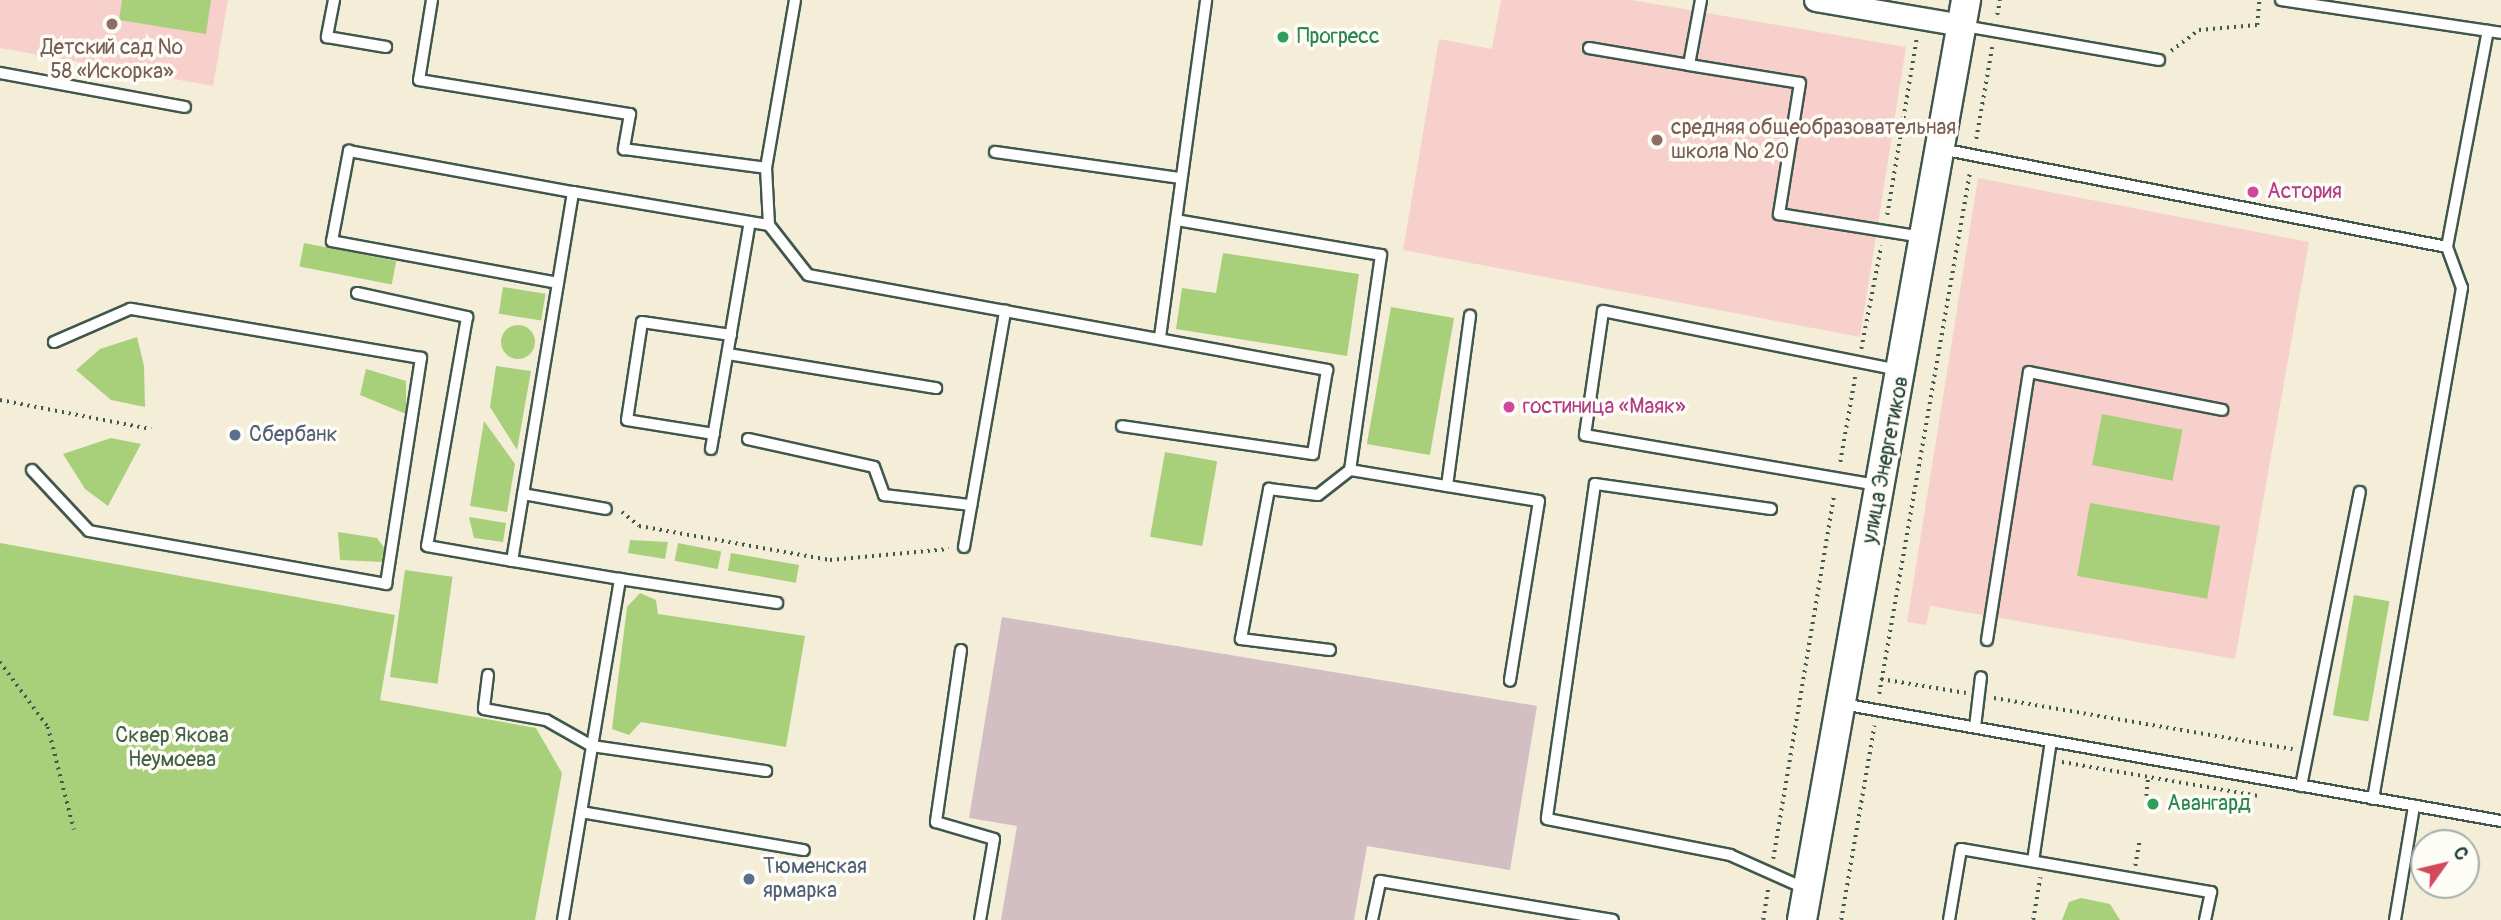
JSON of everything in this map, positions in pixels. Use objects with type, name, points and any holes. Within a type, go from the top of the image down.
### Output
[{"type":"street","points":[[1815,0],[1920,18],[1963,13]]},
{"type":"street","name":"улица Энергетиков","points":[[1802,920],[1839,703],[1904,371],[1963,13]]},
{"type":"lane","points":[[334,0],[327,37],[386,47]]},
{"type":"lane","points":[[432,0],[419,80],[630,114],[624,149],[766,168]]},
{"type":"lane","points":[[795,0],[766,168],[769,225],[808,275],[1160,337],[1327,370],[1313,454],[1122,426]]},
{"type":"lane","points":[[1160,337],[1206,0]]},
{"type":"lane","points":[[1689,65],[1701,0]]},
{"type":"lane","points":[[2281,0],[2501,33]]},
{"type":"lane","points":[[1963,13],[1995,30],[2159,60]]},
{"type":"lane","points":[[2373,799],[2462,288],[2447,247],[2488,31]]},
{"type":"lane","points":[[1589,48],[1800,83],[1779,214],[1927,237]]},
{"type":"lane","points":[[0,74],[185,107]]},
{"type":"lane","points":[[1939,149],[2447,247]]},
{"type":"lane","points":[[558,283],[332,242],[349,151],[769,225]]},
{"type":"lane","points":[[995,152],[1181,178]]},
{"type":"lane","points":[[512,561],[573,192]]},
{"type":"lane","points":[[1175,220],[1381,255],[1350,470],[1318,495],[1269,489],[1241,639],[1330,650]]},
{"type":"lane","points":[[711,449],[750,222]]},
{"type":"lane","points":[[357,293],[467,317],[427,546],[777,603]]},
{"type":"lane","points":[[32,470],[89,531],[386,584],[421,358],[130,309],[54,342]]},
{"type":"lane","points":[[964,547],[1005,311]]},
{"type":"lane","points":[[1880,486],[1585,435],[1603,311],[1904,371]]},
{"type":"lane","points":[[1447,486],[1470,316]]},
{"type":"lane","points":[[714,433],[627,420],[642,322],[731,335]]},
{"type":"lane","points":[[728,354],[936,388]]},
{"type":"lane","points":[[1987,640],[2029,372],[2222,410]]},
{"type":"lane","points":[[748,439],[874,467],[884,495],[971,505]]},
{"type":"lane","points":[[1350,470],[1539,501],[1510,681]]},
{"type":"lane","points":[[1771,509],[1595,484],[1547,819],[1771,868],[1807,890]]},
{"type":"lane","points":[[2301,786],[2360,492]]},
{"type":"lane","points":[[523,494],[606,509]]},
{"type":"lane","points":[[563,920],[620,579]]},
{"type":"lane","points":[[961,650],[936,822],[994,839],[980,920]]},
{"type":"lane","points":[[488,675],[484,709],[546,720],[592,746],[766,771]]},
{"type":"lane","points":[[1975,727],[1981,677]]},
{"type":"lane","points":[[1839,703],[2501,821]]},
{"type":"lane","points":[[2038,862],[2051,741]]},
{"type":"lane","points":[[2395,920],[2414,806]]},
{"type":"lane","points":[[581,812],[804,850]]},
{"type":"lane","points":[[1949,920],[1961,849],[2211,892],[2206,920]]},
{"type":"lane","points":[[1372,920],[1380,881],[1613,920]]},
{"type":"path","points":[[1841,920],[2000,0]]},
{"type":"path","points":[[2159,60],[2199,30],[2257,25],[2259,0]]},
{"type":"path","points":[[1763,920],[1837,478],[1884,232],[1920,18]]},
{"type":"path","points":[[0,400],[151,429]]},
{"type":"path","points":[[606,509],[639,526],[830,560],[964,547]]},
{"type":"path","points":[[0,662],[48,727],[74,830]]},
{"type":"path","points":[[1881,679],[2308,752]]},
{"type":"path","points":[[2048,759],[2266,797]]},
{"type":"path","points":[[2146,796],[2148,777]]},
{"type":"path","points":[[2134,878],[2140,838]]},
{"type":"path","points":[[2033,920],[2038,862]]},
{"type":"shaded area","name":"Детский сад № 58 «Искорка»","points":[[0,0],[228,0],[213,86],[0,48]]},
{"type":"shaded area","name":"средняя общеобразовательная школа № 20","points":[[1501,0],[1631,0],[1906,47],[1860,337],[1403,250],[1439,39],[1492,49]]},
{"type":"shaded area","points":[[1978,178],[2309,242],[2235,659],[1930,606],[1926,625],[1907,622]]},
{"type":"shaded area","points":[[1002,617],[1537,706],[1510,870],[1367,846],[1354,920],[1001,920],[1017,826],[969,818]]},
{"type":"green space","points":[[122,0],[211,0],[206,34],[119,20]]},
{"type":"green space","points":[[304,243],[396,261],[392,284],[299,267]]},
{"type":"green space","points":[[1223,253],[1359,274],[1347,356],[1176,329],[1182,288],[1216,293]]},
{"type":"green space","points":[[503,287],[545,294],[541,320],[499,314]]},
{"type":"green space","points":[[1391,307],[1454,318],[1430,455],[1367,444]]},
{"type":"green space","points":[[518,325],[530,330],[535,342],[530,354],[518,359],[506,354],[501,342],[506,330]]},
{"type":"green space","points":[[137,337],[144,366],[145,407],[111,400],[76,370],[100,349]]},
{"type":"green space","points":[[496,366],[531,371],[517,450],[490,407]]},
{"type":"green space","points":[[366,369],[406,381],[406,414],[360,395]]},
{"type":"green space","points":[[2102,414],[2182,430],[2173,481],[2092,465]]},
{"type":"green space","points":[[484,421],[515,464],[507,512],[470,506]]},
{"type":"green space","points":[[111,438],[141,444],[108,506],[85,489],[63,454]]},
{"type":"green space","points":[[1165,452],[1217,461],[1202,546],[1150,537]]},
{"type":"green space","points":[[2090,503],[2220,526],[2207,599],[2077,576]]},
{"type":"green space","points":[[469,517],[506,523],[503,542],[474,538]]},
{"type":"green space","points":[[338,532],[377,538],[385,549],[383,562],[340,560]]},
{"type":"green space","points":[[630,540],[668,542],[665,559],[628,553]]},
{"type":"green space","name":"Сквер Якова Неумоева","points":[[0,543],[395,615],[380,700],[536,728],[562,773],[535,920],[0,920]]},
{"type":"green space","points":[[678,543],[721,551],[718,569],[675,561]]},
{"type":"green space","points":[[731,553],[799,565],[796,583],[728,571]]},
{"type":"green space","points":[[405,570],[453,577],[438,684],[390,677]]},
{"type":"green space","points":[[640,593],[656,600],[658,614],[805,636],[786,747],[641,722],[629,735],[612,729],[627,607]]},
{"type":"green space","points":[[2354,595],[2389,601],[2368,721],[2333,715]]},
{"type":"green space","points":[[2081,898],[2110,904],[2120,920],[2062,920],[2069,902]]},
{"type":"place","name":"Детский сад № 58 «Искорка»","points":[[112,24]]},
{"type":"place","name":"Прогресс","points":[[1283,37]]},
{"type":"place","name":"средняя общеобразовательная школа № 20","points":[[1657,140]]},
{"type":"place","name":"Астория","points":[[2253,192]]},
{"type":"place","name":"гостиница «Маяк»","points":[[1509,407]]},
{"type":"place","name":"Сбербанк","points":[[235,435]]},
{"type":"place","name":"Авангард","points":[[2153,804]]},
{"type":"place","name":"Тюменская ярмарка","points":[[749,879]]}]
